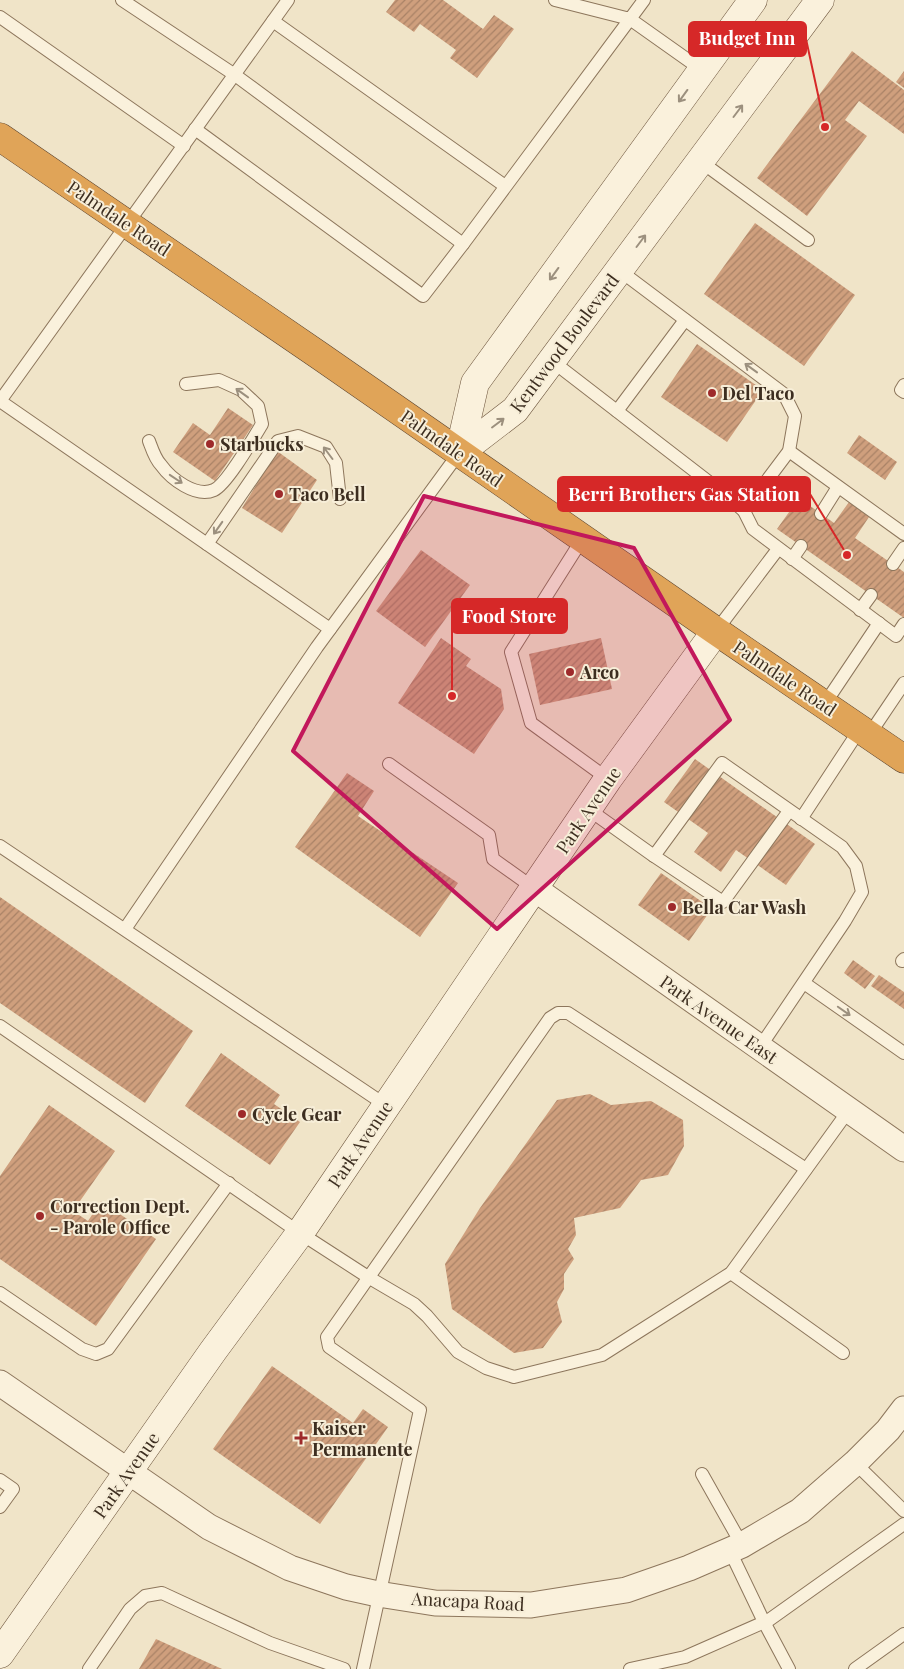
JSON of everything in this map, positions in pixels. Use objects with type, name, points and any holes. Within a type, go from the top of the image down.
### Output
[{"type":"highway","name":"Palmdale Road","points":[[0,137],[904,759]]},
{"type":"street","points":[[459,452],[475,383],[753,0]]},
{"type":"street","name":"Kentwood Boulevard","points":[[459,452],[515,410],[820,0]]},
{"type":"street","name":"Park Avenue","points":[[0,1654],[213,1351],[300,1233],[608,779],[716,631]]},
{"type":"street","name":"Park Avenue East","points":[[534,889],[904,1149]]},
{"type":"street","name":"Anacapa Road","points":[[0,1383],[209,1528],[290,1568],[346,1587],[435,1603],[531,1605],[626,1590],[689,1568],[736,1548],[800,1511],[855,1463],[888,1430],[904,1409]]},
{"type":"lane","points":[[122,0],[235,75],[463,244]]},
{"type":"lane","points":[[288,0],[0,401],[330,629]]},
{"type":"lane","points":[[556,0],[630,20],[702,70]]},
{"type":"lane","points":[[195,130],[423,296],[644,0]]},
{"type":"lane","points":[[0,17],[184,146]]},
{"type":"lane","points":[[273,21],[505,186]]},
{"type":"lane","points":[[700,161],[808,240]]},
{"type":"lane","points":[[619,270],[784,394],[795,416],[789,451],[744,511]]},
{"type":"lane","points":[[617,411],[685,320]]},
{"type":"lane","points":[[552,361],[727,496],[744,511],[753,529],[778,549],[896,636],[904,624]]},
{"type":"lane","points":[[149,441],[159,464],[173,479],[196,491],[214,490],[227,478],[262,424],[258,406],[241,390],[219,380],[186,384]]},
{"type":"lane","points":[[904,385],[901,390],[904,392]]},
{"type":"lane","points":[[207,544],[278,441],[298,436],[326,447],[336,463],[340,499]]},
{"type":"lane","points":[[789,451],[904,534]]},
{"type":"lane","points":[[124,929],[330,629],[459,452]]},
{"type":"lane","points":[[822,514],[838,486]]},
{"type":"lane","points":[[583,538],[511,652],[532,723],[608,779]]},
{"type":"lane","points":[[792,559],[801,546]]},
{"type":"lane","points":[[893,564],[904,548]]},
{"type":"lane","points":[[716,631],[778,549]]},
{"type":"lane","points":[[860,610],[871,595]]},
{"type":"lane","points":[[824,705],[879,623]]},
{"type":"lane","points":[[801,819],[864,732],[904,683]]},
{"type":"lane","points":[[654,856],[722,763],[842,847],[856,866],[862,892],[845,921],[760,1047]]},
{"type":"lane","points":[[389,764],[489,835],[493,859],[534,889]]},
{"type":"lane","points":[[588,809],[723,902],[789,811]]},
{"type":"lane","points":[[0,846],[387,1106]]},
{"type":"lane","points":[[804,983],[904,1053]]},
{"type":"lane","points":[[363,1669],[420,1410],[329,1347],[327,1337],[550,1018],[558,1013],[568,1013],[806,1169]]},
{"type":"lane","points":[[0,1026],[300,1233],[414,1304],[458,1352],[486,1368],[514,1377],[602,1356],[730,1273],[849,1110]]},
{"type":"lane","points":[[0,1292],[82,1350],[96,1354],[108,1350],[228,1183]]},
{"type":"lane","points":[[730,1273],[843,1352]]},
{"type":"lane","points":[[855,1463],[904,1511]]},
{"type":"lane","points":[[702,1474],[736,1548],[764,1622],[789,1669]]},
{"type":"lane","points":[[0,1480],[13,1489],[0,1507]]},
{"type":"lane","points":[[630,1669],[685,1657],[764,1622],[904,1524]]},
{"type":"lane","points":[[89,1669],[130,1609],[144,1596],[162,1593],[270,1643],[344,1669]]},
{"type":"lane","points":[[855,1669],[904,1634]]},
{"type":"highlighted area","points":[[424,496],[634,548],[730,720],[497,929],[293,751]]},
{"type":"building","points":[[395,0],[443,0],[483,29],[494,15],[514,29],[477,78],[450,58],[456,50],[420,24],[414,32],[386,12]]},
{"type":"building","points":[[852,51],[904,90],[904,134],[859,101],[845,120],[867,136],[807,216],[757,178]]},
{"type":"building","points":[[904,71],[904,88],[896,82]]},
{"type":"building","points":[[755,223],[855,295],[804,366],[704,294]]},
{"type":"building","name":"Del Taco","points":[[697,344],[763,390],[727,442],[661,397]]},
{"type":"building","name":"Starbucks","points":[[228,408],[253,425],[215,481],[173,452],[193,423],[210,435]]},
{"type":"building","points":[[859,435],[897,462],[885,480],[847,453]]},
{"type":"building","name":"Taco Bell","points":[[277,451],[317,480],[282,533],[242,508]]},
{"type":"building","points":[[799,498],[834,523],[849,502],[869,517],[855,538],[904,572],[904,618],[777,529]]},
{"type":"building","points":[[421,550],[470,585],[425,647],[376,611]]},
{"type":"building","points":[[441,638],[471,659],[466,666],[501,689],[504,709],[474,754],[398,703]]},
{"type":"building","name":"Arco","points":[[601,638],[612,689],[540,705],[529,654]]},
{"type":"building","points":[[695,759],[815,844],[786,885],[736,850],[721,872],[694,852],[708,833],[664,802]]},
{"type":"building","points":[[347,773],[374,791],[358,816],[458,883],[420,937],[295,847]]},
{"type":"building","name":"Bella Car Wash","points":[[661,873],[705,904],[701,909],[708,914],[689,941],[638,905]]},
{"type":"building","points":[[0,897],[193,1031],[145,1103],[0,1003]]},
{"type":"building","points":[[853,960],[875,976],[865,989],[844,973]]},
{"type":"building","points":[[879,975],[904,992],[904,1009],[871,986]]},
{"type":"building","name":"Cycle Gear","points":[[221,1053],[280,1095],[274,1104],[300,1122],[270,1165],[185,1106]]},
{"type":"building","points":[[590,1094],[611,1105],[651,1101],[683,1120],[684,1146],[668,1175],[641,1180],[620,1208],[574,1218],[576,1235],[568,1249],[574,1259],[564,1274],[564,1289],[557,1302],[562,1322],[543,1348],[514,1353],[452,1309],[445,1264],[480,1208],[557,1100]]},
{"type":"building","name":"Correction Dept. - Parole Office","points":[[49,1105],[115,1151],[73,1211],[88,1221],[101,1201],[156,1239],[96,1326],[0,1259],[0,1176]]},
{"type":"building","name":"Kaiser Permanente","points":[[272,1366],[353,1423],[363,1409],[388,1427],[320,1524],[213,1449]]},
{"type":"building","points":[[156,1639],[222,1669],[139,1669]]},
{"type":"place","name":"Budget Inn","points":[[825,127]]},
{"type":"place","name":"Del Taco","points":[[712,393]]},
{"type":"place","name":"Starbucks","points":[[210,444]]},
{"type":"place","name":"Taco Bell","points":[[279,494]]},
{"type":"place","name":"Berri Brothers Gas Station","points":[[847,555]]},
{"type":"place","name":"Arco","points":[[570,672]]},
{"type":"place","name":"Food Store","points":[[452,696]]},
{"type":"place","name":"Bella Car Wash","points":[[672,907]]},
{"type":"place","name":"Cycle Gear","points":[[242,1114]]},
{"type":"place","name":"Correction Dept. - Parole Office","points":[[40,1216]]},
{"type":"place","name":"Kaiser Permanente","points":[[301,1438]]}]
